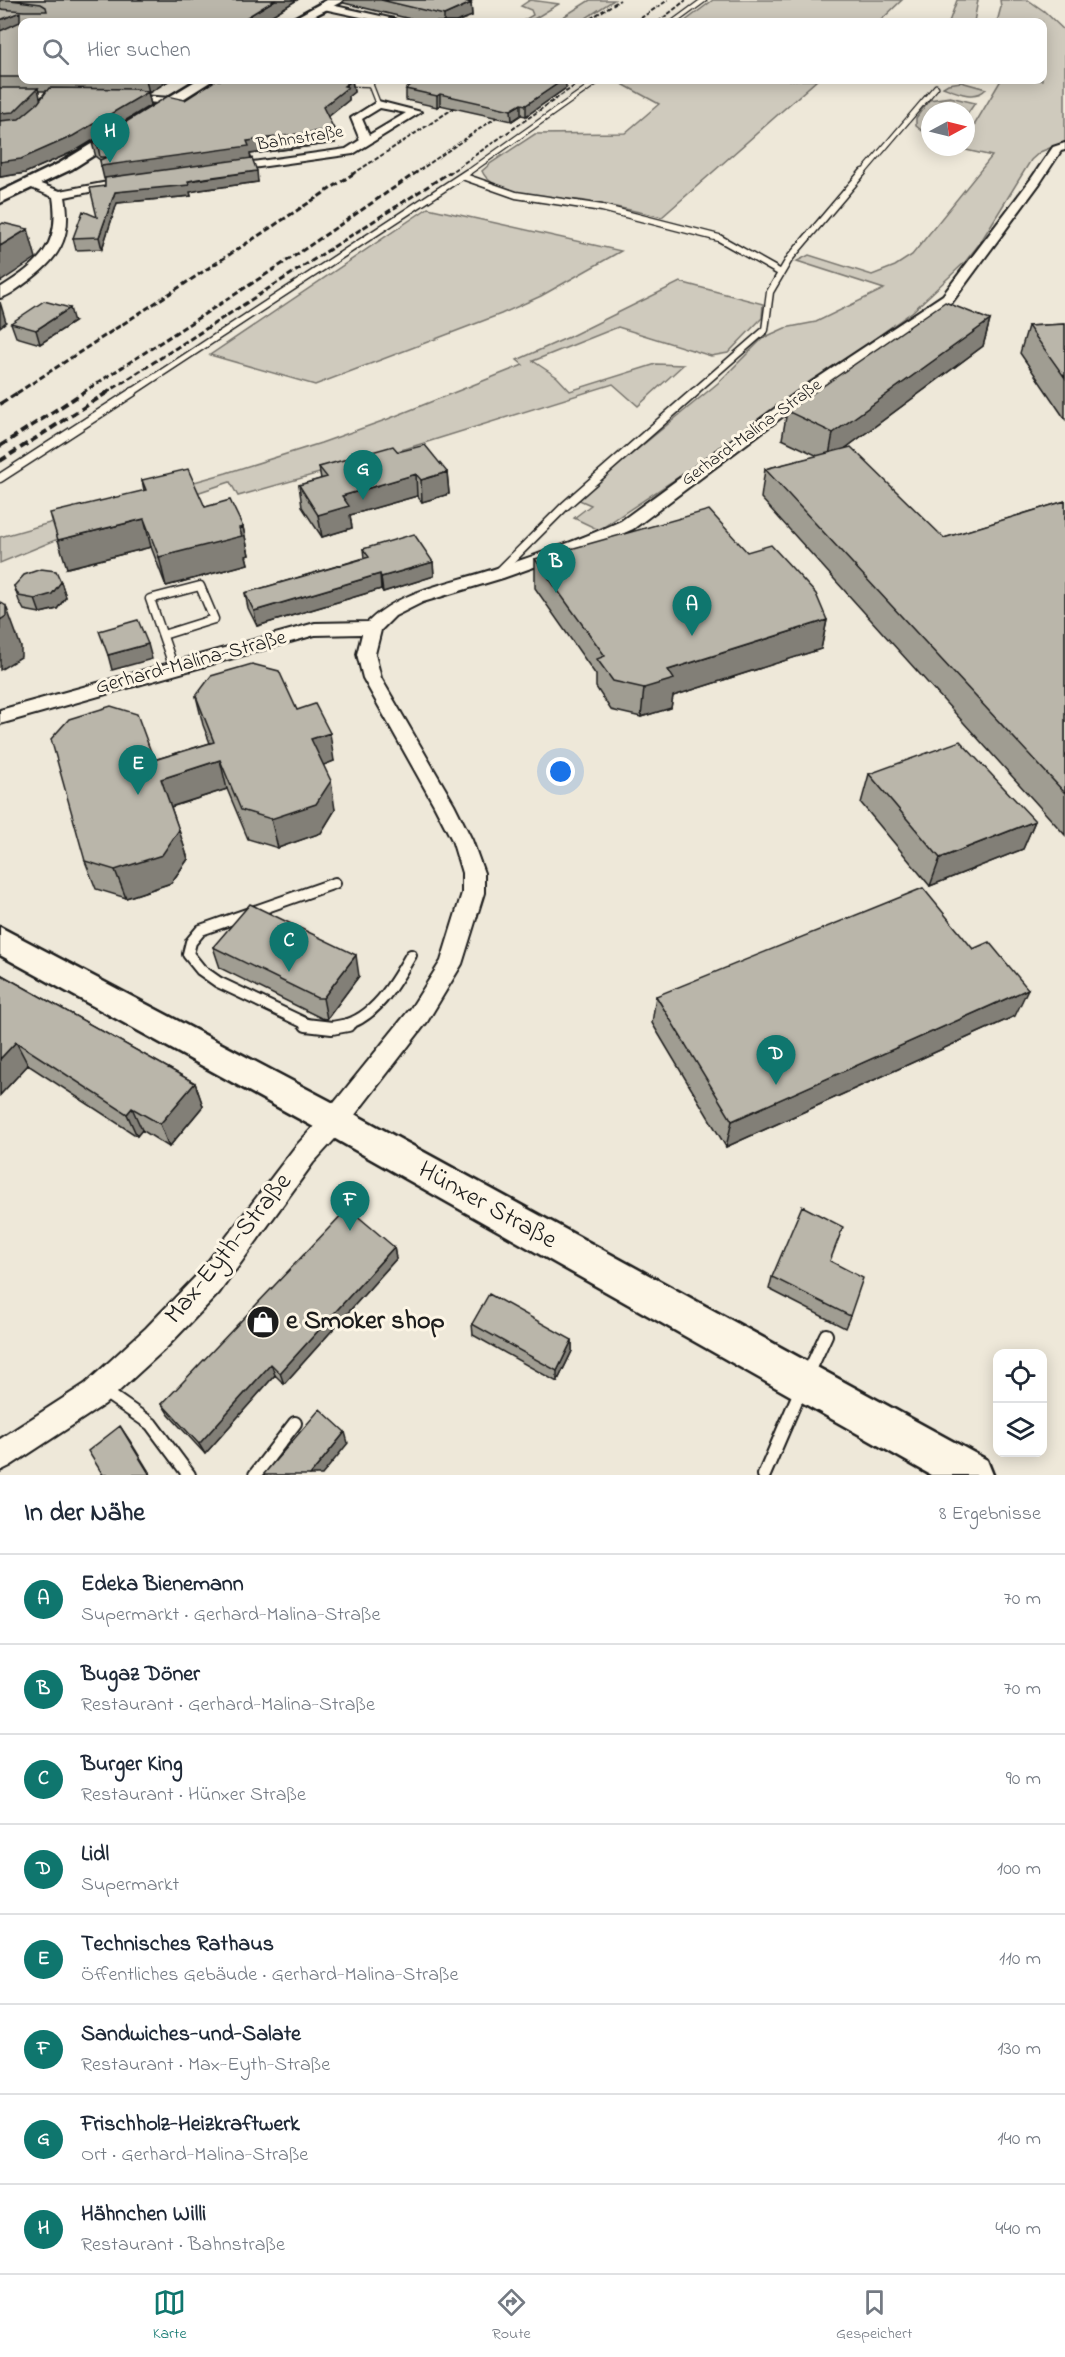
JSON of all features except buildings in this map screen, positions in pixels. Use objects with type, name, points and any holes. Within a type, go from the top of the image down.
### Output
[{"type":"main road","points":[[300,18],[339,0]]},
{"type":"main road","points":[[300,2],[322,6]]},
{"type":"main road","points":[[0,198],[66,166],[200,84]]},
{"type":"main road","name":"Hünxer Straße","points":[[0,940],[335,1121],[671,1310],[972,1475]]},
{"type":"street","points":[[322,6],[365,18]]},
{"type":"street","points":[[108,98],[172,101]]},
{"type":"street","name":"Bahnstraße","points":[[222,169],[349,152],[416,112],[378,104],[356,118],[366,141]]},
{"type":"street","name":"Gerhard-Malina-Straße","points":[[3,718],[315,629],[373,628],[389,612],[417,598],[598,538],[627,525],[809,390],[948,298],[1036,181],[1057,149],[1065,146]]},
{"type":"street","points":[[31,184],[59,195],[141,179]]},
{"type":"street","points":[[0,294],[27,276],[53,253],[61,236],[63,219],[59,195]]},
{"type":"street","points":[[335,1121],[419,1015],[451,964],[473,893],[473,873],[462,840],[372,678],[366,654],[373,628]]},
{"type":"street","name":"Max-Eyth-Straße","points":[[0,1456],[100,1388],[156,1338],[208,1283],[304,1155],[335,1121]]},
{"type":"lane","points":[[680,18],[704,0]]},
{"type":"lane","points":[[371,84],[378,104]]},
{"type":"lane","points":[[0,478],[191,356],[530,131],[594,84]]},
{"type":"lane","points":[[497,573],[565,506],[765,330],[770,292],[790,258],[936,87]]},
{"type":"lane","points":[[462,176],[516,195],[602,208],[719,238],[781,273]]},
{"type":"lane","points":[[163,635],[214,619],[200,586],[150,599],[174,668]]},
{"type":"lane","points":[[334,883],[201,930],[191,942],[188,954],[196,967],[216,982],[314,1027],[351,1024],[371,1012],[393,988],[411,955]]},
{"type":"lane","points":[[764,1475],[826,1335]]},
{"type":"lane","points":[[100,1388],[151,1424],[189,1475]]},
{"type":"lane","points":[[255,1475],[295,1423]]},
{"type":"shaded area","points":[[530,0],[559,4],[536,18],[528,18],[533,15],[531,10],[521,6]]},
{"type":"shaded area","points":[[590,0],[614,0],[586,18],[561,18]]},
{"type":"shaded area","points":[[713,0],[902,0],[883,18],[689,18]]},
{"type":"shaded area","points":[[957,0],[978,0],[975,18],[950,18]]},
{"type":"shaded area","points":[[1000,0],[1028,0],[1044,11],[1065,31],[1065,142],[1040,152],[1031,160],[980,243],[965,262],[912,312],[713,454],[599,530],[574,518],[591,505],[577,499],[718,383],[763,338],[785,328],[816,322],[884,289],[797,261],[809,255],[872,275],[895,266],[912,255],[992,156],[975,152],[975,124],[999,84],[1047,84],[1047,18],[998,18]]},
{"type":"shaded area","points":[[622,84],[812,84],[662,217],[585,201],[513,191],[499,187],[482,171],[535,134],[625,133],[659,104]]},
{"type":"shaded area","points":[[948,84],[968,84],[986,89],[982,93],[971,95],[943,87]]},
{"type":"shaded area","points":[[950,97],[971,102],[928,102]]},
{"type":"shaded area","points":[[921,111],[921,130],[916,126],[916,118]]},
{"type":"shaded area","points":[[428,208],[621,251],[541,296],[501,314],[315,385],[210,355]]},
{"type":"shaded area","points":[[680,282],[763,304],[762,318],[728,353],[711,356],[618,327],[533,361],[557,377],[570,391],[656,364],[683,365],[638,406],[613,384],[408,448],[238,496],[230,482],[63,537],[0,563],[0,537],[226,473],[388,419],[523,365],[517,360]]},
{"type":"railway","points":[[591,18],[620,0]]},
{"type":"railway","points":[[641,18],[668,0]]},
{"type":"railway","points":[[663,18],[686,0]]},
{"type":"railway","points":[[353,174],[491,84]]},
{"type":"railway","points":[[448,174],[577,84]]},
{"type":"railway","points":[[414,174],[510,108]]},
{"type":"railway","points":[[17,393],[356,172]]},
{"type":"railway","points":[[82,393],[293,257],[417,172]]},
{"type":"railway","points":[[106,393],[450,172]]},
{"type":"railway","points":[[0,404],[19,392]]},
{"type":"railway","points":[[0,446],[84,392]]},
{"type":"railway","points":[[0,461],[108,392]]},
{"type":"place","name":"Hähnchen Willi","points":[[110,163]]},
{"type":"place","name":"Frischholz-Heizkraftwerk","points":[[363,500]]},
{"type":"place","name":"Bugaz Döner","points":[[556,593]]},
{"type":"place","name":"Edeka Bienemann","points":[[692,636]]},
{"type":"place","name":"Technisches Rathaus","points":[[138,795]]},
{"type":"place","name":"Burger King","points":[[289,972]]},
{"type":"place","name":"Lidl","points":[[776,1085]]},
{"type":"place","name":"Sandwiches-und-Salate","points":[[350,1231]]},
{"type":"place","name":"e Smoker shop","points":[[263,1322]]}]
